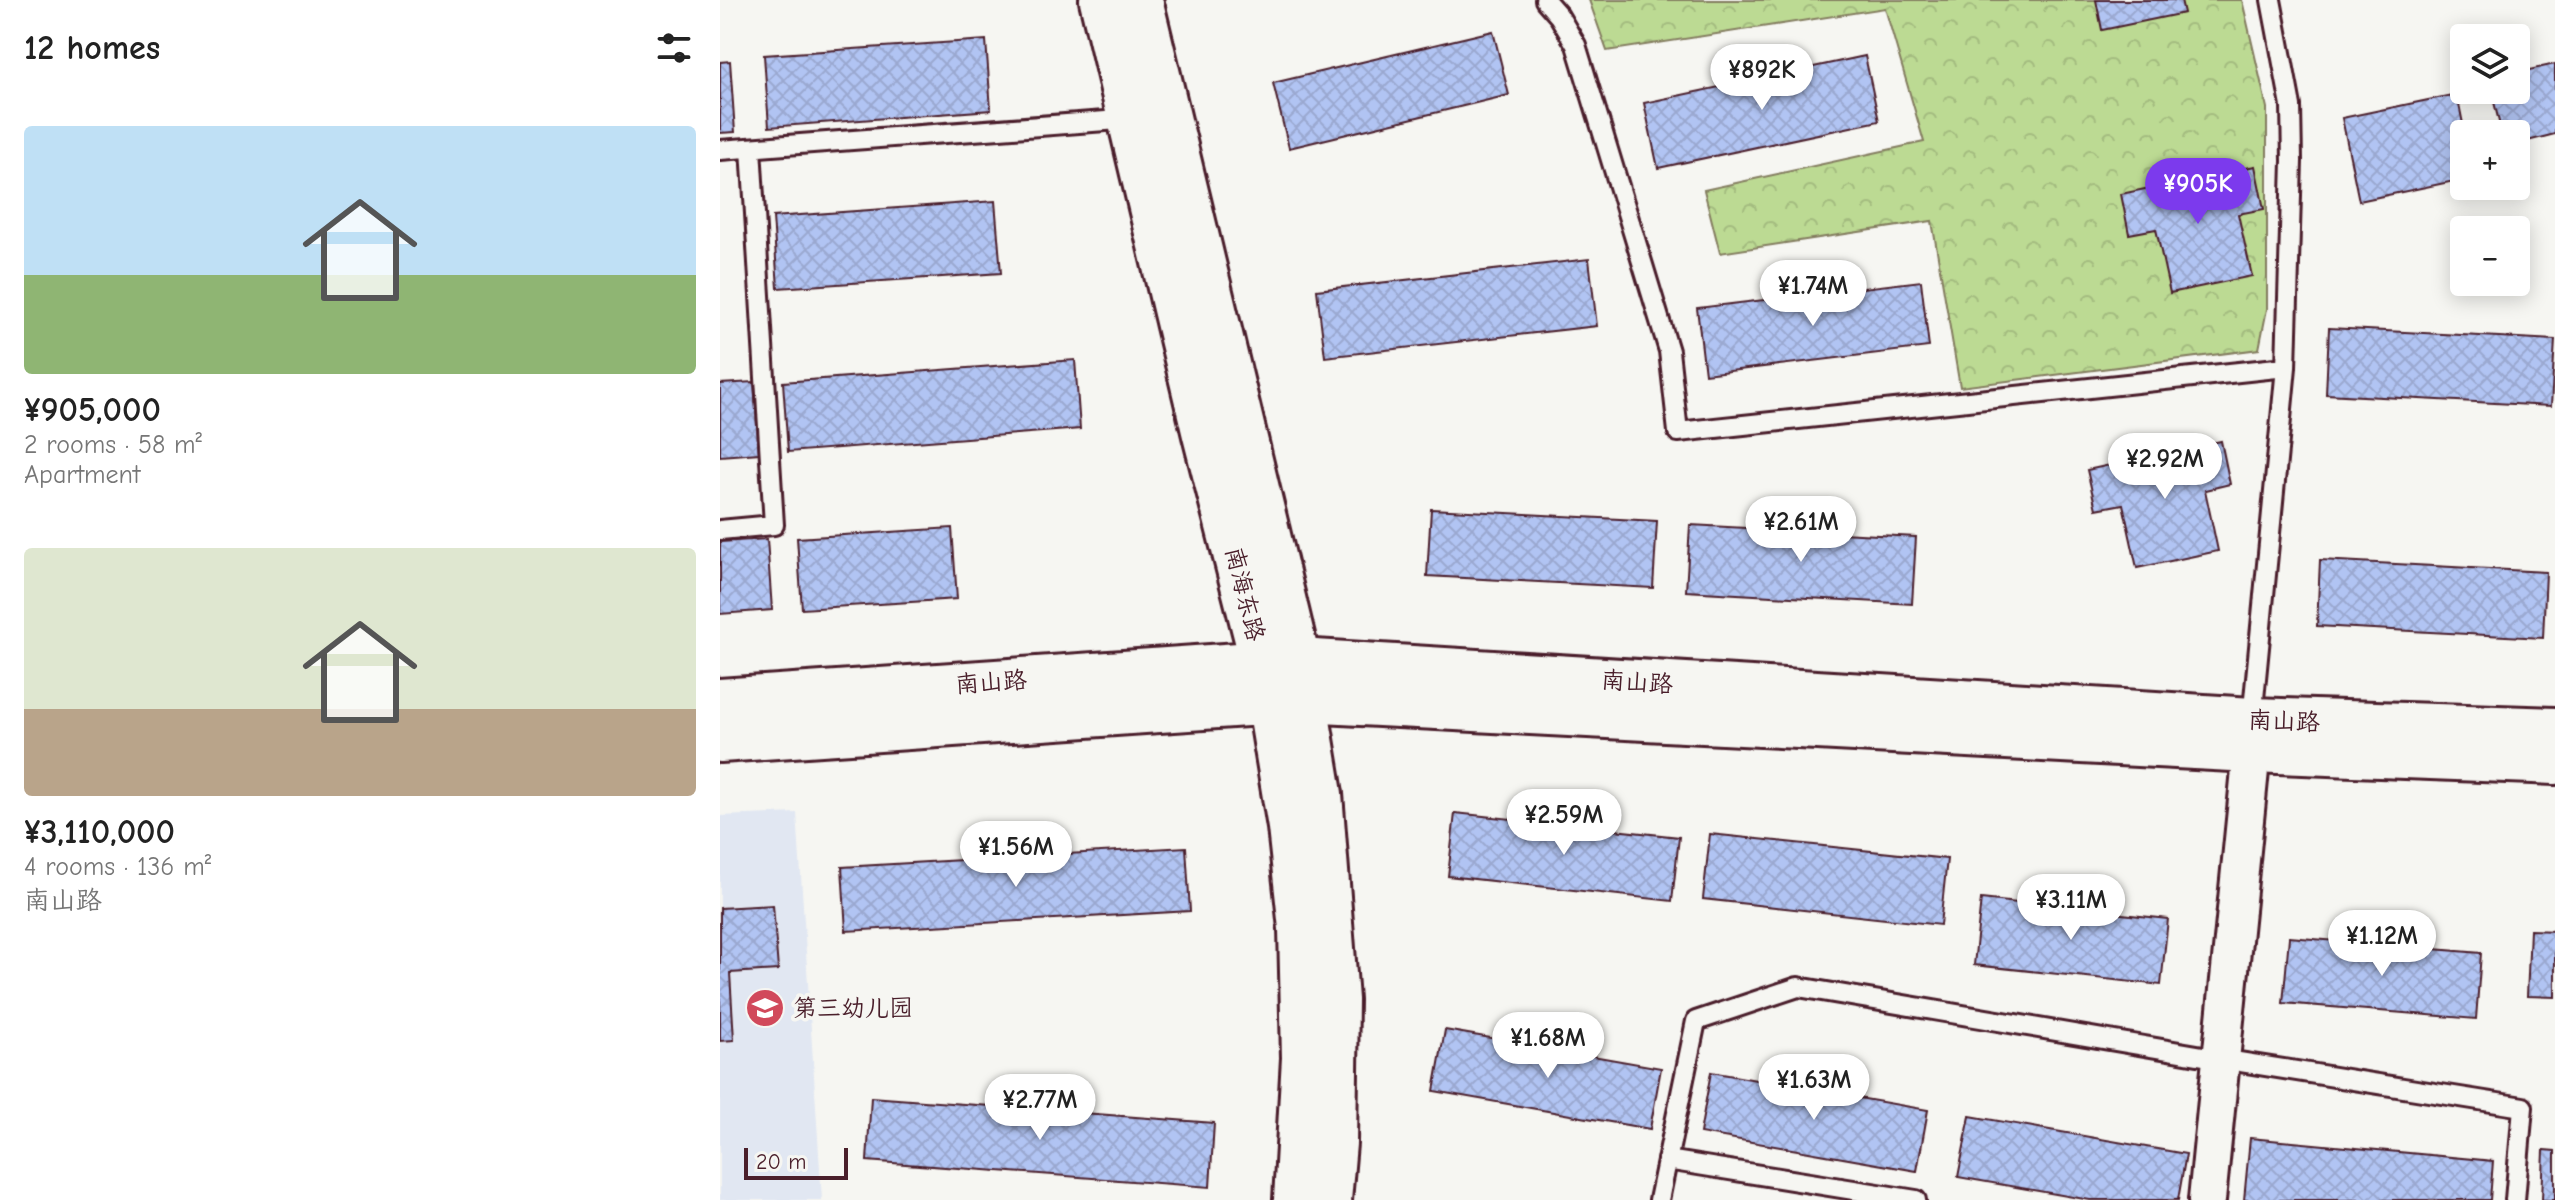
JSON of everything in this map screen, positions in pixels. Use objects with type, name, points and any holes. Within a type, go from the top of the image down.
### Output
[{"type":"street","name":"南海东路","points":[[1102,0],[1205,435],[1320,794],[1336,1000],[1334,1143],[1329,1200]]},
{"type":"street","name":"南海东路","points":[[1140,0],[1283,682],[1290,827],[1301,928],[1304,1058],[1296,1200]]},
{"type":"street","name":"南山路","points":[[720,740],[1283,682]]},
{"type":"street","name":"南山路","points":[[720,701],[1283,682],[2252,735],[2555,762]]},
{"type":"street","name":"南山路","points":[[2252,735],[2555,730]]},
{"type":"street","points":[[2207,1200],[2252,735]]},
{"type":"lane","points":[[1545,0],[1559,16],[1576,45],[1669,351],[1678,432],[2286,367]]},
{"type":"lane","points":[[2252,735],[2286,367],[2292,161],[2291,106],[2271,0]]},
{"type":"lane","points":[[720,150],[1139,118]]},
{"type":"lane","points":[[720,530],[774,525],[751,148]]},
{"type":"lane","points":[[1659,1200],[1696,1021],[1798,987],[2523,1107],[2515,1200]]},
{"type":"lane","points":[[1667,1160],[1916,1200]]},
{"type":"shaded area","name":"第三幼儿园","points":[[797,813],[822,1200],[720,1200],[720,816]]},
{"type":"green space","points":[[1589,0],[2242,0],[2267,108],[2267,309],[2259,349],[1960,387],[1932,221],[1720,253],[1704,190],[1924,142],[1885,8],[1607,51]]},
{"type":"building","points":[[2096,0],[2181,0],[2184,13],[2102,30]]},
{"type":"building","points":[[1493,31],[1509,95],[1289,148],[1273,83]]},
{"type":"building","points":[[986,40],[991,110],[769,127],[764,55]]},
{"type":"building","points":[[1865,56],[1879,121],[1658,168],[1644,103]]},
{"type":"building","points":[[730,61],[735,132],[720,133],[720,62]]},
{"type":"building","points":[[2555,64],[2555,134],[2530,140],[2530,120],[2498,120],[2494,104],[2530,104],[2530,70]]},
{"type":"building","points":[[2450,95],[2450,104],[2459,104],[2462,120],[2450,120],[2450,182],[2359,201],[2342,118]]},
{"type":"building","points":[[2255,166],[2264,209],[2238,214],[2252,276],[2170,293],[2156,229],[2129,234],[2121,194]]},
{"type":"building","points":[[995,201],[1001,273],[778,288],[773,217]]},
{"type":"building","points":[[1589,259],[1597,326],[1325,357],[1317,290]]},
{"type":"building","points":[[1921,281],[1929,347],[1705,374],[1697,308]]},
{"type":"building","points":[[2329,328],[2555,340],[2551,406],[2326,394]]},
{"type":"building","points":[[1075,360],[1080,429],[788,452],[783,382]]},
{"type":"building","points":[[754,382],[759,453],[720,456],[720,384]]},
{"type":"building","points":[[2221,441],[2230,484],[2205,490],[2218,551],[2137,568],[2123,504],[2096,509],[2087,470]]},
{"type":"building","points":[[1431,509],[1657,521],[1653,588],[1427,576]]},
{"type":"building","points":[[1690,525],[1916,537],[1912,604],[1686,591]]},
{"type":"building","points":[[952,528],[957,599],[802,609],[797,538]]},
{"type":"building","points":[[767,539],[772,610],[720,614],[720,542]]},
{"type":"building","points":[[2320,560],[2546,572],[2543,638],[2317,626]]},
{"type":"building","points":[[1455,813],[1679,837],[1672,901],[1448,876]]},
{"type":"building","points":[[1710,834],[1947,859],[1940,925],[1703,899]]},
{"type":"building","points":[[1186,847],[1190,911],[846,931],[842,867]]},
{"type":"building","points":[[1981,899],[2168,919],[2161,985],[1974,965]]},
{"type":"building","points":[[773,905],[778,970],[730,973],[734,1040],[720,1041],[720,908]]},
{"type":"building","points":[[2530,930],[2555,931],[2555,997],[2527,996]]},
{"type":"building","points":[[2289,937],[2481,953],[2476,1019],[2283,1003]]},
{"type":"building","points":[[1445,1030],[1661,1068],[1650,1129],[1434,1091]]},
{"type":"building","points":[[1711,1072],[1928,1110],[1917,1171],[1700,1133]]},
{"type":"building","points":[[871,1097],[1214,1123],[1210,1187],[867,1161]]},
{"type":"building","points":[[1970,1116],[2186,1154],[2178,1200],[2090,1200],[1958,1177]]},
{"type":"building","points":[[2250,1138],[2493,1161],[2490,1200],[2244,1200]]},
{"type":"building","points":[[2544,1150],[2555,1151],[2555,1200],[2542,1200]]},
{"type":"place","name":"第三幼儿园","points":[[765,1008]]}]
